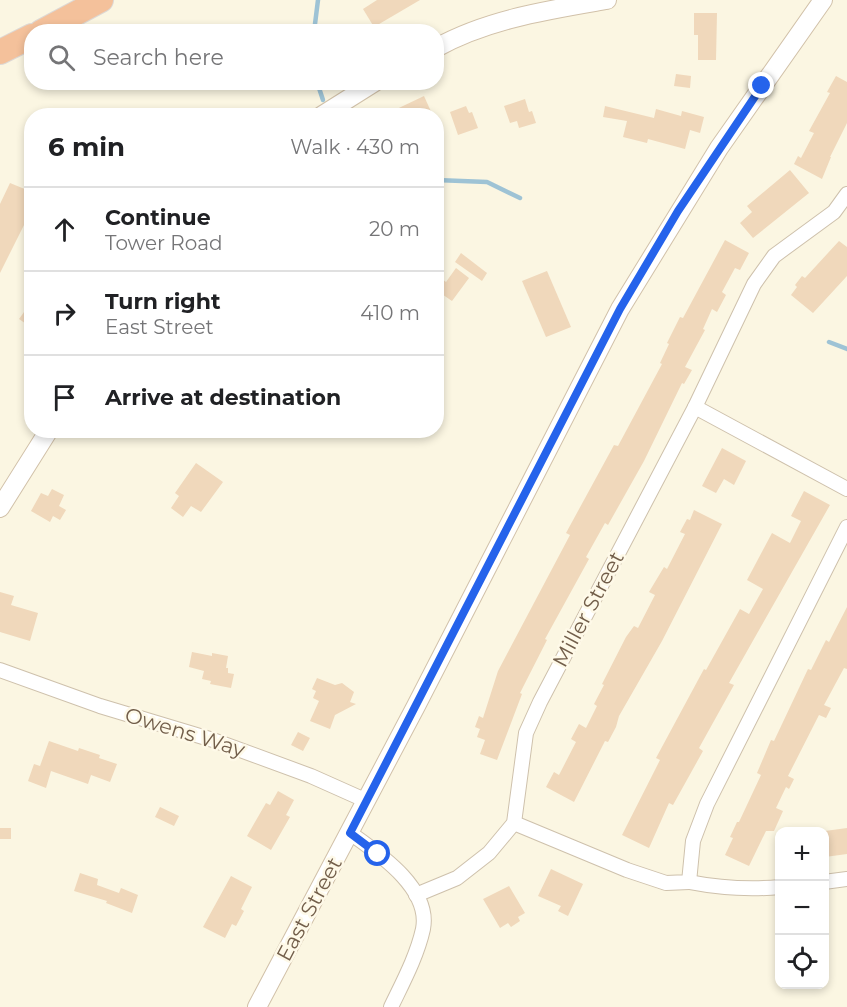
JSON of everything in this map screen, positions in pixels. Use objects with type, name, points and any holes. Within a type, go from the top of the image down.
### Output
[{"type":"highway","points":[[56,24],[101,0]]},
{"type":"highway","points":[[0,52],[24,40]]},
{"type":"main road","points":[[444,44],[473,31],[543,11],[607,0]]},
{"type":"main road","name":"East Street","points":[[257,1007],[367,801],[620,309],[719,148],[823,0]]},
{"type":"main road","points":[[334,108],[362,90]]},
{"type":"main road","points":[[0,508],[44,438]]},
{"type":"street","name":"Miller Street","points":[[514,823],[526,733],[540,702],[695,407],[754,284],[774,256],[834,212],[847,194]]},
{"type":"street","points":[[695,407],[847,489]]},
{"type":"street","points":[[689,882],[693,841],[707,804],[847,527]]},
{"type":"street","name":"Owens Way","points":[[0,670],[100,706],[213,740],[311,776],[367,801]]},
{"type":"street","points":[[416,895],[457,878],[489,853],[514,823],[627,870],[666,883],[689,882],[717,888],[748,890],[775,887]]},
{"type":"street","points":[[350,833],[391,864],[404,878],[416,895],[422,913],[423,927],[412,964],[392,1007]]},
{"type":"street","points":[[829,881],[847,879]]},
{"type":"building","points":[[377,0],[420,0],[379,24],[372,24],[363,9]]},
{"type":"building","points":[[694,13],[717,13],[716,60],[698,60],[698,35],[694,35]]},
{"type":"building","points":[[676,74],[691,76],[690,88],[674,86]]},
{"type":"building","points":[[836,76],[847,82],[847,123],[822,179],[794,164],[798,156],[801,158],[814,133],[809,131],[830,93],[827,92]]},
{"type":"building","points":[[424,96],[429,108],[399,108]]},
{"type":"building","points":[[525,99],[536,123],[519,128],[517,121],[510,123],[504,106]]},
{"type":"building","points":[[466,106],[469,113],[472,112],[478,128],[458,135],[450,112]]},
{"type":"building","points":[[605,106],[654,118],[656,109],[681,116],[682,111],[704,117],[700,133],[690,130],[685,149],[648,139],[647,143],[623,137],[627,121],[603,117]]},
{"type":"building","points":[[790,170],[809,193],[753,238],[740,223],[752,212],[747,206]]},
{"type":"building","points":[[10,183],[24,189],[24,225],[0,273],[0,204]]},
{"type":"building","points":[[725,240],[749,253],[740,270],[735,268],[722,292],[726,295],[717,312],[712,309],[703,329],[705,330],[685,367],[692,370],[684,384],[682,383],[644,461],[608,525],[605,523],[586,557],[589,559],[545,639],[547,640],[520,693],[522,694],[497,760],[480,754],[485,740],[477,737],[480,729],[475,727],[479,716],[483,718],[498,671],[570,535],[566,533],[614,445],[618,446],[662,364],[660,363],[669,344],[667,343],[680,317],[683,318]]},
{"type":"building","points":[[839,241],[847,247],[847,276],[813,313],[791,295],[802,276],[805,278]]},
{"type":"building","points":[[461,253],[487,273],[482,281],[455,262]]},
{"type":"building","points":[[456,268],[469,278],[452,301],[444,296],[444,280],[446,282]]},
{"type":"building","points":[[547,271],[571,327],[546,337],[522,281]]},
{"type":"building","points":[[24,312],[24,322],[19,319]]},
{"type":"building","points":[[722,448],[746,461],[734,485],[724,479],[716,493],[702,486]]},
{"type":"building","points":[[196,463],[223,482],[201,512],[191,506],[183,517],[171,508],[179,496],[175,493]]},
{"type":"building","points":[[52,489],[64,495],[59,506],[66,510],[60,520],[53,516],[50,522],[31,511],[41,493],[48,496]]},
{"type":"building","points":[[804,491],[830,505],[729,683],[734,685],[699,748],[703,751],[673,805],[669,803],[649,848],[622,835],[660,760],[656,758],[704,669],[706,670],[740,609],[749,614],[763,589],[747,580],[772,533],[790,543],[801,521],[791,516]]},
{"type":"building","points":[[694,510],[722,524],[662,641],[619,716],[608,742],[605,741],[574,802],[546,787],[554,772],[559,775],[576,742],[571,739],[579,724],[586,728],[597,706],[594,704],[604,685],[602,684],[626,637],[634,626],[638,628],[655,595],[649,592],[664,567],[667,569],[685,534],[680,532],[687,519],[690,520]]},
{"type":"building","points":[[0,592],[14,596],[11,605],[38,613],[30,641],[0,632]]},
{"type":"building","points":[[847,607],[847,669],[844,668],[824,705],[831,708],[826,718],[819,715],[788,776],[794,779],[789,789],[786,787],[776,808],[783,811],[774,831],[766,831],[749,866],[725,855],[733,838],[730,837],[761,775],[757,773],[771,740],[774,741],[808,669],[811,670],[826,640],[829,642]]},
{"type":"building","points":[[192,652],[228,656],[226,668],[228,668],[228,673],[234,674],[231,688],[210,684],[211,681],[202,679],[204,671],[189,667]]},
{"type":"building","points":[[317,678],[335,685],[342,683],[354,692],[350,702],[356,704],[335,715],[330,729],[310,721],[319,701],[313,698],[316,691],[312,689]]},
{"type":"building","points":[[298,732],[310,738],[303,751],[291,745]]},
{"type":"building","points":[[49,741],[78,751],[79,748],[100,755],[99,758],[117,764],[110,782],[91,775],[88,784],[51,771],[46,788],[28,781],[34,764],[40,766]]},
{"type":"building","points":[[278,791],[294,800],[286,815],[290,817],[271,850],[247,836],[266,803],[270,805]]},
{"type":"building","points":[[160,807],[179,816],[174,826],[155,817]]},
{"type":"building","points":[[0,828],[11,828],[11,839],[0,839]]},
{"type":"building","points":[[847,828],[847,854],[829,856],[829,830]]},
{"type":"building","points":[[551,869],[583,884],[568,916],[558,911],[561,906],[538,896]]},
{"type":"building","points":[[80,873],[98,879],[97,885],[119,893],[121,888],[138,895],[132,913],[106,903],[107,901],[74,891]]},
{"type":"building","points":[[231,876],[252,887],[241,909],[244,911],[236,926],[232,924],[225,938],[203,927]]},
{"type":"building","points":[[509,886],[525,913],[518,917],[520,921],[511,927],[508,923],[500,928],[483,899]]},
{"type":"waterway","points":[[315,24],[318,0]]},
{"type":"waterway","points":[[320,90],[323,100]]},
{"type":"waterway","points":[[444,180],[487,182],[520,198]]},
{"type":"waterway","points":[[829,342],[847,349]]},
{"type":"route","points":[[378,854],[350,833],[620,309],[678,211],[762,86]]}]
